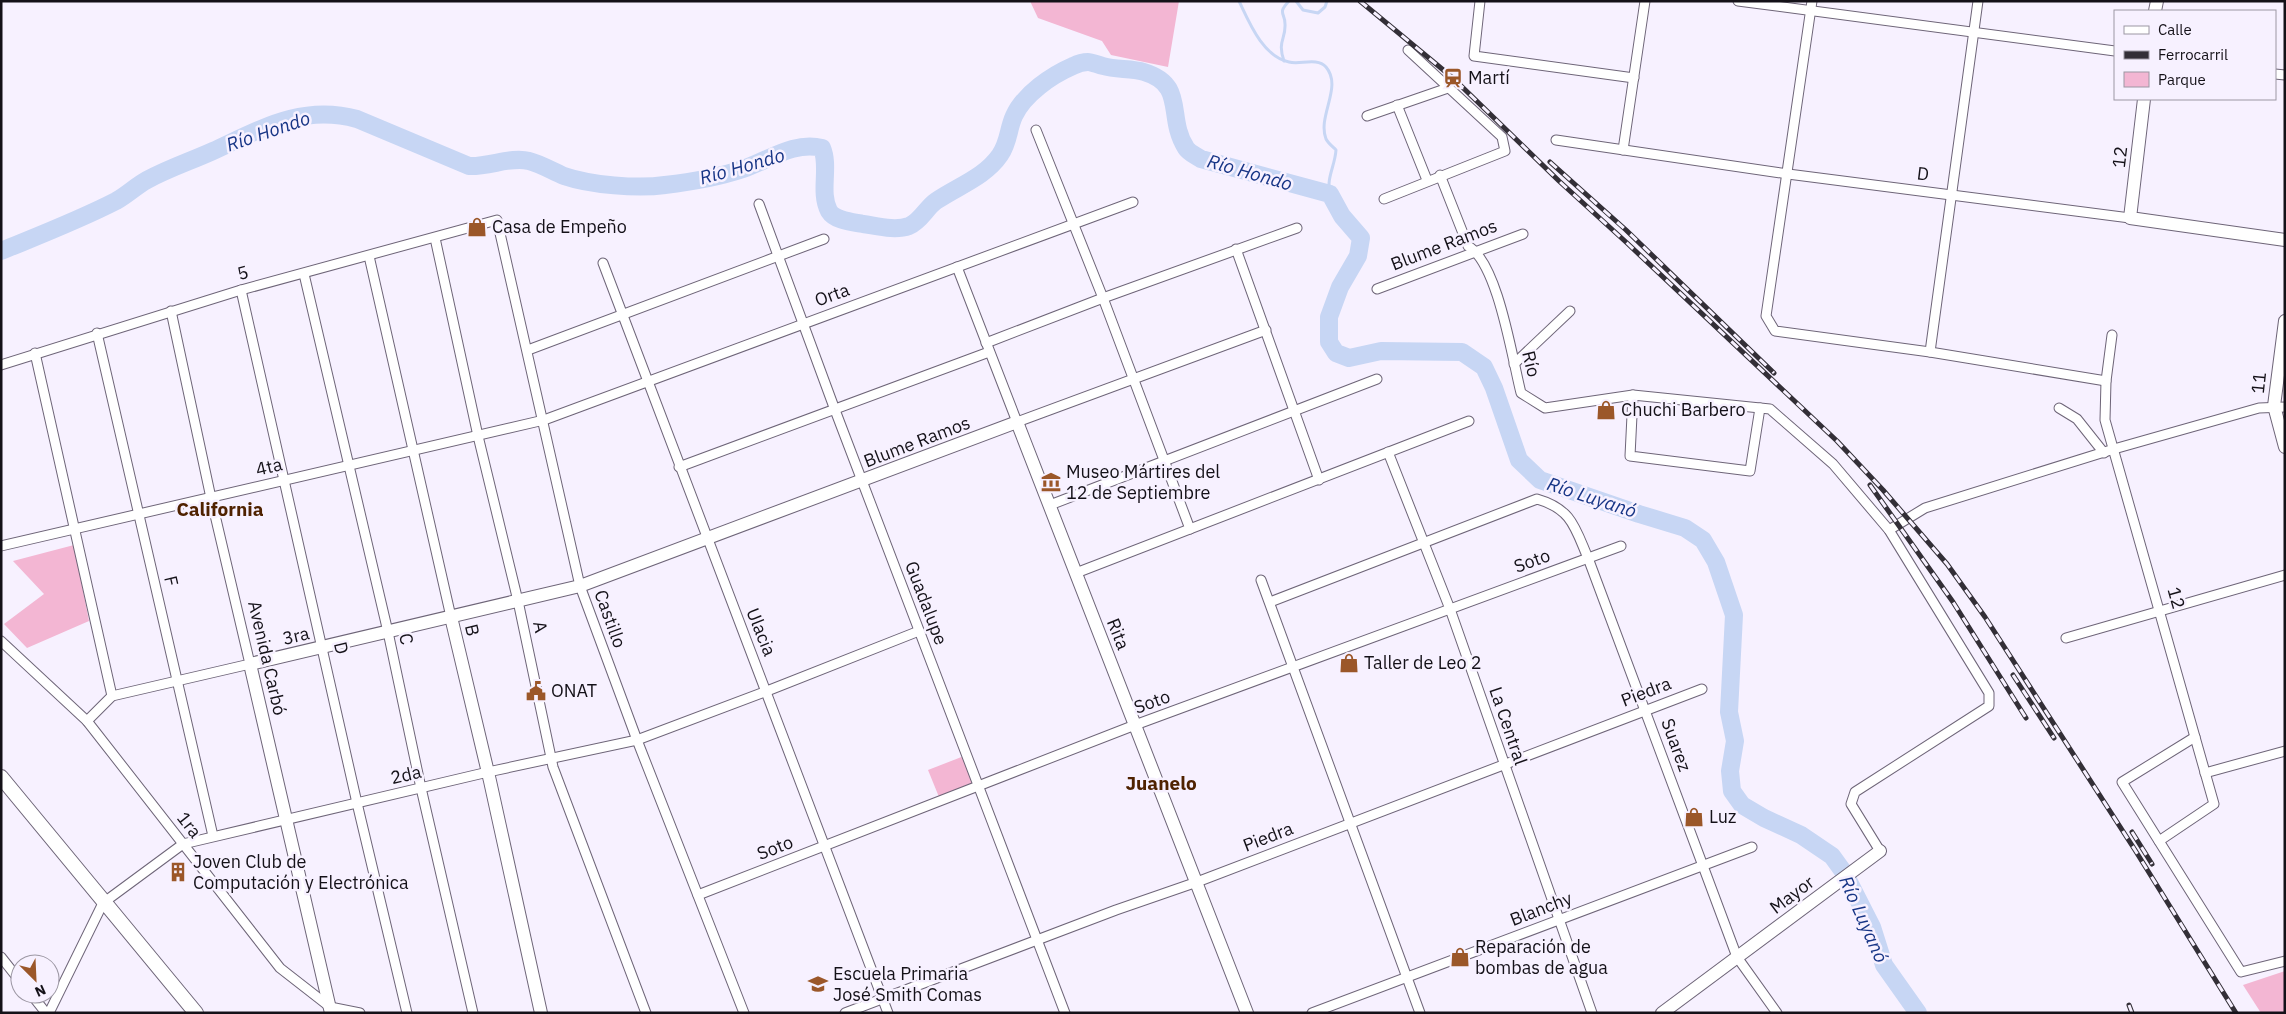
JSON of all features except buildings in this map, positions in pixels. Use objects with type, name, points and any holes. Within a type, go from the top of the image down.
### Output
[{"type":"main road","points":[[3,783],[191,1011]]},
{"type":"street","points":[[1480,1],[1474,56],[1634,78]]},
{"type":"street","points":[[1623,150],[1645,1]]},
{"type":"street","points":[[1738,1],[2114,51]]},
{"type":"street","points":[[1812,1],[1766,316],[1775,331],[1930,352],[2106,381]]},
{"type":"street","points":[[1930,352],[1978,1]]},
{"type":"street","points":[[1384,199],[1427,180],[1505,151],[1502,137],[1408,50]]},
{"type":"street","points":[[1368,116],[1448,88]]},
{"type":"street","name":"12","points":[[2130,218],[2144,100]]},
{"type":"street","points":[[1397,105],[1427,180]]},
{"type":"street","points":[[1036,130],[1103,298],[1190,529]]},
{"type":"street","name":"D","points":[[1556,140],[1788,174],[2285,240]]},
{"type":"street","name":"Río","points":[[1440,175],[1468,246],[1478,251],[1499,298],[1522,393],[1544,408],[1633,395],[1760,408]]},
{"type":"street","name":"Orta","points":[[544,420],[1133,202]]},
{"type":"street","name":"Guadalupe","points":[[759,204],[835,410],[1065,1013]]},
{"type":"street","name":"5","points":[[1,365],[97,333],[241,290],[496,220]]},
{"type":"street","name":"Castillo","points":[[496,220],[528,350],[580,586],[637,740],[744,1013]]},
{"type":"street","points":[[679,467],[835,410],[988,348],[1103,298],[1297,228]]},
{"type":"street","name":"Blume Ramos","points":[[1377,289],[1523,234]]},
{"type":"street","name":"A","points":[[435,238],[552,759],[646,1013]]},
{"type":"street","points":[[528,350],[824,239]]},
{"type":"street","points":[[1236,249],[1319,480]]},
{"type":"street","name":"B","points":[[369,256],[412,451],[488,772],[541,1013]]},
{"type":"street","name":"Ulacia","points":[[602,263],[706,539],[767,691],[888,1013]]},
{"type":"street","name":"Rita","points":[[957,266],[1198,882],[1247,1013]]},
{"type":"street","name":"C","points":[[304,274],[388,632],[421,788],[473,1013]]},
{"type":"street","name":"D","points":[[241,290],[357,803],[407,1013]]},
{"type":"street","points":[[1514,364],[1570,311]]},
{"type":"street","name":"Avenida Carbó","points":[[170,312],[211,498],[288,820],[330,1010]]},
{"type":"street","name":"11","points":[[2285,320],[2279,406],[2285,447]]},
{"type":"street","name":"Blume Ramos","points":[[580,586],[1266,330]]},
{"type":"street","name":"F","points":[[97,333],[213,836]]},
{"type":"street","name":"12","points":[[2112,335],[2106,381],[2106,420],[2214,804],[2159,841]]},
{"type":"street","points":[[35,353],[112,696],[87,721]]},
{"type":"street","points":[[1050,506],[1377,379]]},
{"type":"street","points":[[1633,395],[1630,456],[1750,471],[1760,408],[1770,409],[1833,464],[1889,530],[1925,508],[2114,449],[2259,408],[2279,406]]},
{"type":"street","points":[[2059,408],[2077,419],[2104,453]]},
{"type":"street","name":"4ta","points":[[1,546],[544,420]]},
{"type":"street","points":[[1076,573],[1469,421]]},
{"type":"street","name":"La Central","points":[[1388,452],[1450,609],[1592,1013]]},
{"type":"street","name":"Suarez","points":[[1423,544],[1537,499],[1552,503],[1563,509],[1574,526],[1588,558],[1646,710],[1702,867],[1738,957],[1777,1013]]},
{"type":"street","name":"Mayor","points":[[1662,1013],[1880,851],[1851,804],[1855,792],[1989,706],[1989,693],[1889,530]]},
{"type":"street","points":[[1270,602],[1423,544]]},
{"type":"street","name":"Soto","points":[[698,896],[1135,725],[1621,546]]},
{"type":"street","points":[[2066,638],[2285,575]]},
{"type":"street","points":[[1261,580],[1349,824],[1420,1013]]},
{"type":"street","name":"3ra","points":[[112,696],[580,586]]},
{"type":"street","name":"2da","points":[[183,844],[488,772],[637,740],[919,631]]},
{"type":"street","name":"1ra","points":[[1,641],[87,721],[280,968],[330,1010],[360,1013]]},
{"type":"street","name":"Piedra","points":[[845,1013],[1116,910],[1198,882],[1702,689]]},
{"type":"street","points":[[2195,737],[2122,782],[2241,972],[2285,961]]},
{"type":"street","points":[[2205,774],[2285,751]]},
{"type":"street","points":[[48,1013],[103,903],[183,844]]},
{"type":"street","name":"Blanchy","points":[[1312,1013],[1752,847]]},
{"type":"green space","points":[[1030,1],[1179,1],[1168,67],[1111,55],[1102,41],[1038,18]]},
{"type":"green space","points":[[74,545],[89,621],[27,648],[4,624],[44,594],[13,561]]},
{"type":"green space","points":[[964,756],[974,784],[939,797],[928,770]]},
{"type":"green space","points":[[2285,971],[2285,1013],[2261,1013],[2243,985]]},
{"type":"waterway","name":"Río Luyanó","points":[[1239,1],[1258,38],[1272,53],[1280,59],[1293,63],[1318,62],[1326,67],[1331,75],[1331,93],[1324,130],[1326,139],[1336,150],[1329,183],[1330,194]]},
{"type":"waterway","points":[[1284,61],[1281,49],[1285,20],[1282,11],[1289,1]]},
{"type":"waterway","points":[[1296,1],[1303,10],[1318,13],[1325,7],[1327,1]]},
{"type":"waterway","name":"Río Hondo","points":[[1,251],[102,208],[120,199],[143,182],[155,176],[265,127],[282,121],[318,115],[337,115],[357,119],[469,166],[522,160],[538,164],[564,176],[587,182],[641,187],[695,181],[743,169],[792,149],[802,147],[822,148],[825,163],[825,196],[829,211],[835,217],[849,222],[898,228],[913,224],[936,201],[979,175],[994,163],[1005,145],[1014,116],[1024,100],[1048,80],[1073,66],[1086,62],[1144,72],[1166,85],[1174,103],[1180,136],[1189,151],[1201,159],[1330,194],[1342,216],[1361,238],[1358,256],[1340,287],[1329,317],[1329,342],[1336,353],[1349,358],[1381,351],[1462,352],[1484,367],[1494,388],[1519,460],[1540,480],[1685,528],[1703,540],[1716,562],[1734,615],[1729,712],[1735,741],[1730,771],[1732,791],[1742,805],[1764,818],[1801,835],[1832,856],[1845,874],[1872,927],[1884,965],[1918,1013]]},
{"type":"railway","points":[[1360,1],[1453,78],[1559,181],[1837,441],[1883,490],[1947,564],[1985,617],[2135,850],[2236,1013]]},
{"type":"railway","points":[[1550,162],[1626,230],[1774,373]]},
{"type":"railway","points":[[1870,485],[1953,602],[2026,718]]},
{"type":"railway","points":[[2013,675],[2054,738]]},
{"type":"railway","points":[[2132,832],[2152,864]]},
{"type":"railway","points":[[2129,1005],[2132,1013]]},
{"type":"place","name":"Martí","points":[[1453,78]]},
{"type":"place","name":"Casa de Empeño","points":[[477,227]]},
{"type":"place","name":"Chuchi Barbero","points":[[1606,410]]},
{"type":"place","name":"Museo Mártires del 12 de Septiembre","points":[[1051,482]]},
{"type":"place","name":"Taller de Leo 2","points":[[1349,663]]},
{"type":"place","name":"ONAT","points":[[536,691]]},
{"type":"place","name":"Luz","points":[[1694,817]]},
{"type":"place","name":"Joven Club de Computación y Electrónica","points":[[178,872]]},
{"type":"place","name":"Reparación de bombas de agua","points":[[1460,957]]},
{"type":"place","name":"Escuela Primaria José Smith Comas","points":[[818,984]]},
{"type":"district","name":"California","points":[[220,509]]},
{"type":"district","name":"Juanelo","points":[[1161,783]]}]
